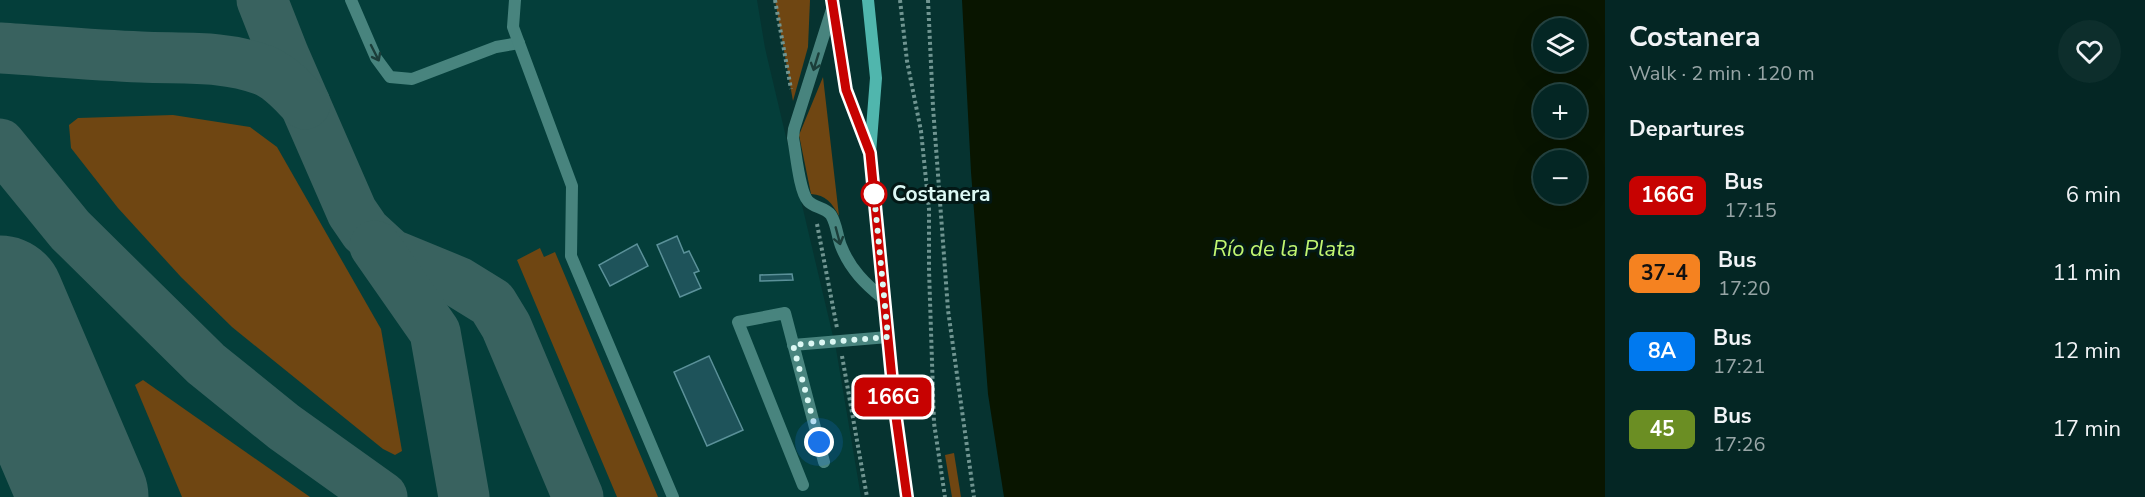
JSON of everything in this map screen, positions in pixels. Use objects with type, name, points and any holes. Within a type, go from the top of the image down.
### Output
[{"type":"main road","points":[[868,0],[876,78],[870,153],[897,427],[907,497]]},
{"type":"main road","points":[[832,3],[846,90],[870,153]]},
{"type":"lane","points":[[351,0],[376,58],[390,76],[412,79],[496,47],[519,43]]},
{"type":"lane","points":[[515,0],[513,27],[572,186],[571,256],[673,497]]},
{"type":"lane","points":[[832,3],[793,138],[805,198],[830,214],[840,246],[853,270],[864,283],[884,299]]},
{"type":"lane","points":[[803,485],[738,322],[784,313],[824,462]]},
{"type":"lane","points":[[793,345],[888,337]]},
{"type":"path","points":[[775,0],[791,90]]},
{"type":"path","points":[[900,0],[921,131],[929,209],[934,423],[945,497]]},
{"type":"path","points":[[928,0],[933,107],[948,310],[974,497]]},
{"type":"shaded area","points":[[0,0],[757,0],[765,48],[836,349],[861,497],[0,497]]},
{"type":"shaded area","points":[[775,0],[810,0],[808,47],[793,101]]},
{"type":"shaded area","points":[[823,77],[839,216],[828,200],[811,194],[799,135]]},
{"type":"shaded area","points":[[173,115],[250,127],[277,147],[381,329],[402,451],[395,455],[383,449],[232,327],[181,277],[118,208],[71,148],[69,125],[78,118]]},
{"type":"shaded area","points":[[540,248],[544,257],[555,252],[658,497],[617,497],[517,260]]},
{"type":"shaded area","points":[[143,380],[310,497],[182,497],[135,385]]},
{"type":"shaded area","points":[[954,453],[961,497],[952,497],[945,455]]},
{"type":"water","name":"Río de la Plata","points":[[962,0],[1605,0],[1605,497],[1004,497],[988,394],[971,172]]},
{"type":"building","points":[[677,236],[684,253],[689,251],[699,271],[694,273],[701,288],[680,297],[657,245]]},
{"type":"building","points":[[637,244],[648,266],[610,286],[599,265]]},
{"type":"building","points":[[792,274],[793,280],[760,281],[760,275]]},
{"type":"building","points":[[709,356],[743,430],[707,446],[674,372]]},
{"type":"taxiway","points":[[262,0],[352,212],[365,231],[390,254],[458,282],[492,303],[506,326],[578,497]]},
{"type":"taxiway","points":[[0,48],[233,62],[248,65],[275,76],[305,104]]},
{"type":"taxiway","points":[[0,144],[70,230],[206,364],[284,427],[382,497]]},
{"type":"taxiway","points":[[375,246],[435,332],[464,497]]},
{"type":"runway","points":[[0,300],[84,497]]},
{"type":"bus line","name":"166G","points":[[832,0],[846,90],[870,153],[895,410],[907,497]]},
{"type":"place","name":"Costanera","points":[[874,194]]},
{"type":"route","points":[[819,442],[793,345],[888,337],[874,194]]}]
